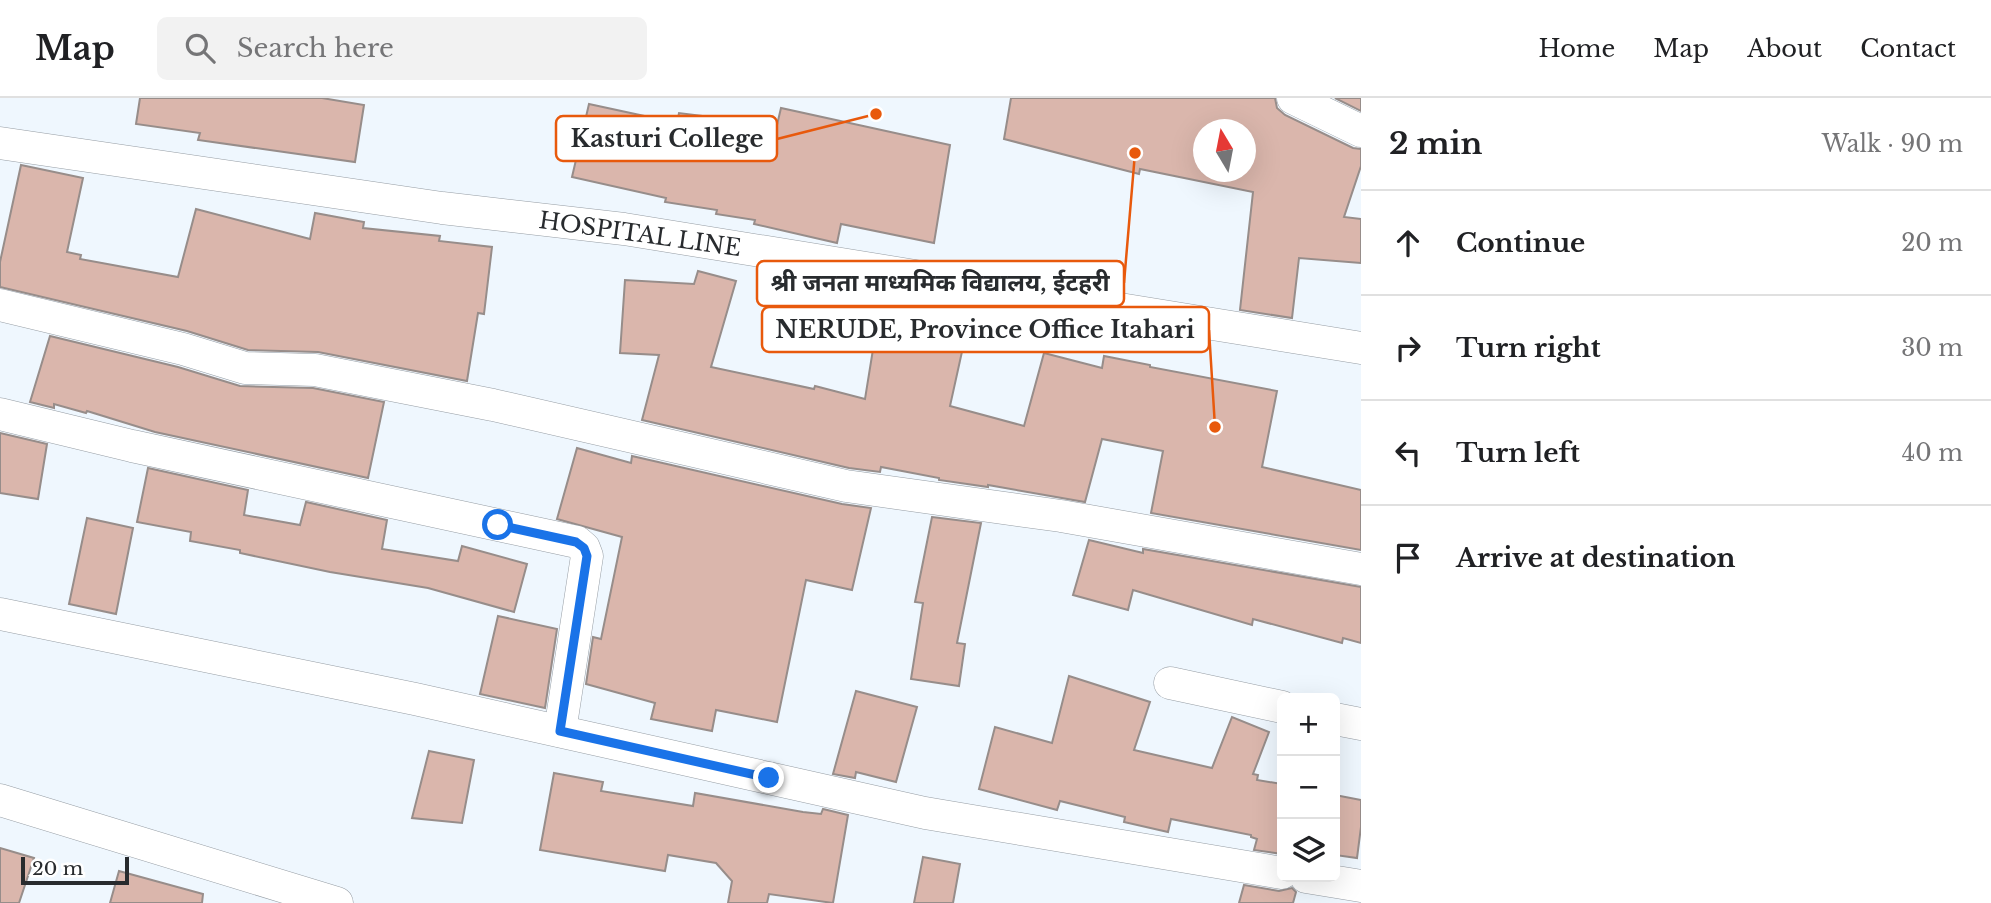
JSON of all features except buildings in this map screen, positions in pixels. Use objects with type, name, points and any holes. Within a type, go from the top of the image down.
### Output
[{"type":"street","points":[[1293,98],[1361,131]]},
{"type":"street","name":"HOSPITAL LINE","points":[[0,143],[442,208],[624,229],[1361,348]]},
{"type":"street","points":[[0,304],[183,349],[245,369],[316,370],[479,402],[846,486],[1061,516],[1361,569]]},
{"type":"street","points":[[0,414],[132,446],[576,542],[584,548],[587,556],[560,731]]},
{"type":"street","points":[[0,614],[415,699],[925,813],[1277,872]]},
{"type":"street","points":[[1170,683],[1277,706]]},
{"type":"street","points":[[1340,720],[1361,724]]},
{"type":"street","points":[[0,800],[337,903]]},
{"type":"street","points":[[1337,882],[1361,886]]},
{"type":"place","name":"Kasturi College","points":[[876,114]]},
{"type":"place","name":"श्री जनता माध्यमिक विद्यालय, ईटहरी","points":[[1135,153]]},
{"type":"place","name":"NERUDE, Province Office Itahari","points":[[1215,427]]},
{"type":"route","points":[[498,525],[576,542],[584,548],[587,556],[560,731],[769,778]]}]
